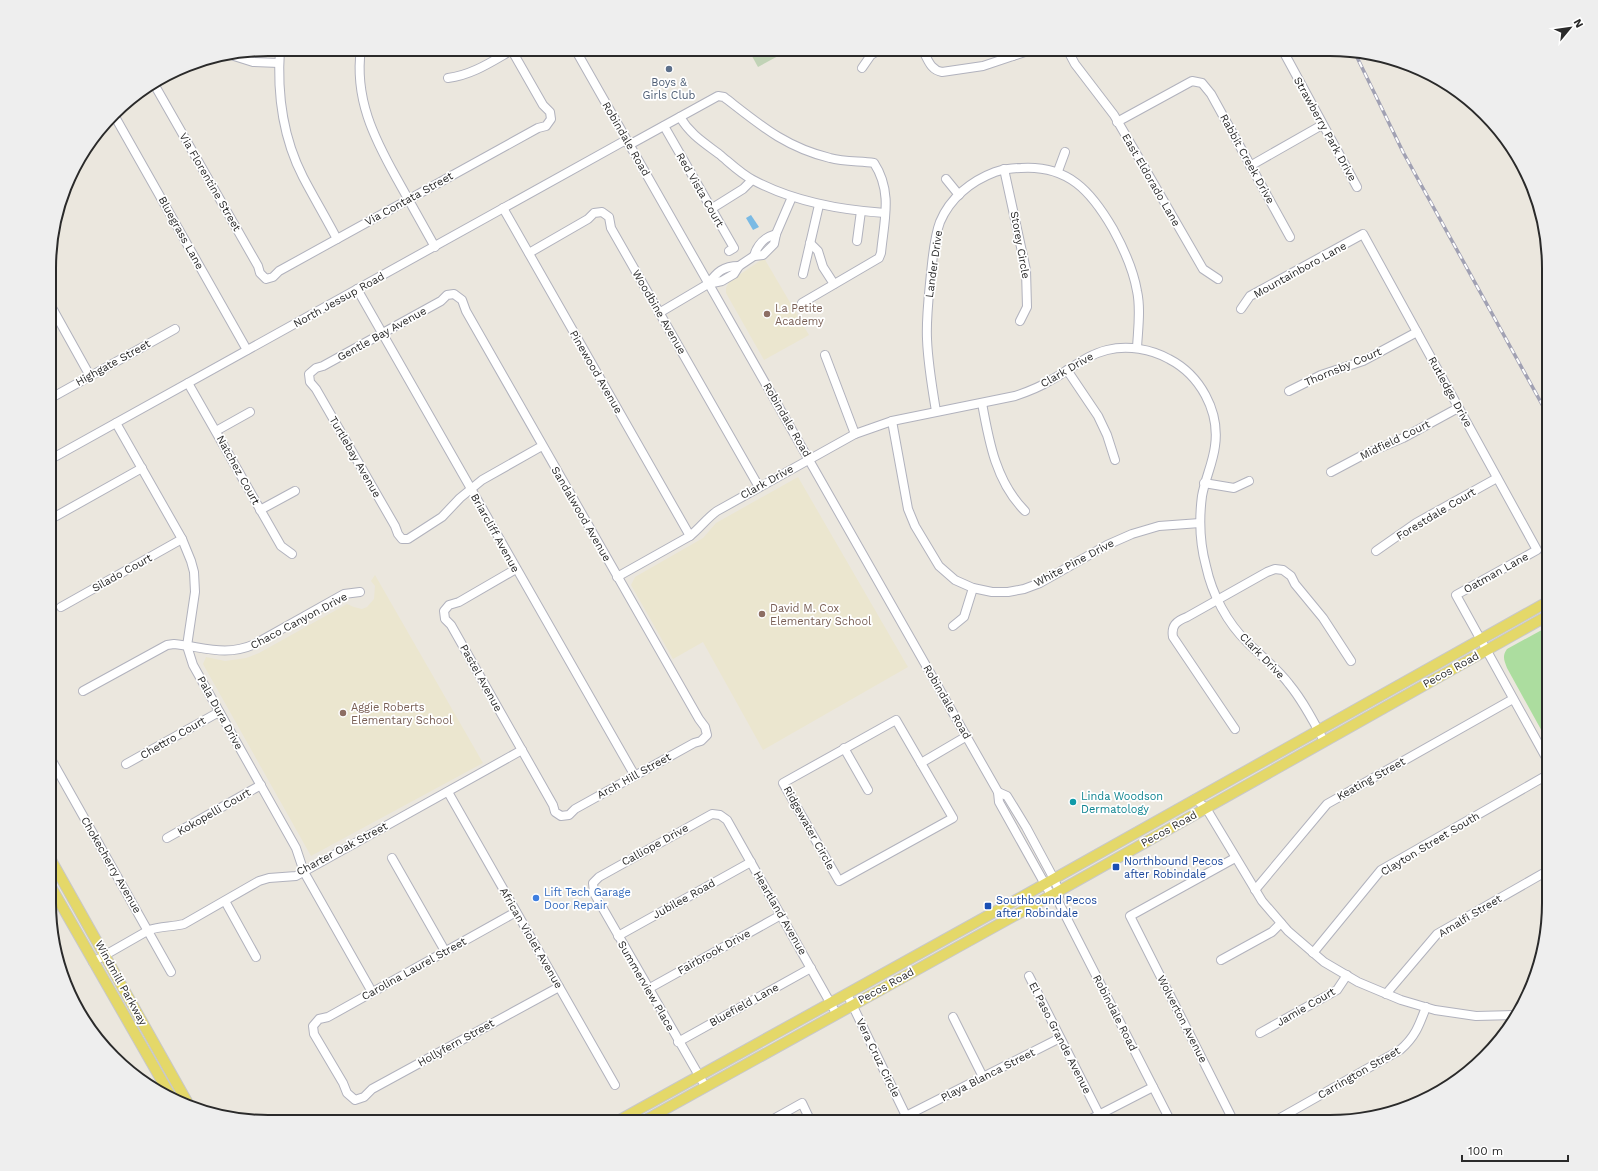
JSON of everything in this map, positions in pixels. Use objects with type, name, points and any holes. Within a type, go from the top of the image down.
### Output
[{"type":"main road","name":"Pecos Road","points":[[629,1115],[1054,879],[1542,604]]},
{"type":"main road","name":"Pecos Road","points":[[654,1115],[1055,893],[1542,618]]},
{"type":"main road","name":"Windmill Parkway","points":[[56,869],[185,1098]]},
{"type":"main road","name":"Windmill Parkway","points":[[56,896],[166,1089]]},
{"type":"main road","points":[[936,958],[948,945],[958,938],[957,933]]},
{"type":"street","points":[[280,56],[283,113],[294,156],[303,176],[337,239]]},
{"type":"street","points":[[361,56],[361,86],[367,118],[378,143],[434,247]]},
{"type":"street","points":[[448,78],[461,76],[471,72],[501,56]]},
{"type":"street","name":"Via Contata Street","points":[[266,278],[273,277],[279,271],[538,128],[546,126],[552,120],[550,112],[543,105],[515,56]]},
{"type":"street","name":"Robindale Road","points":[[579,56],[967,736],[998,792],[999,802],[1044,884],[1055,893]]},
{"type":"street","points":[[862,68],[870,56]]},
{"type":"street","points":[[926,56],[936,71],[942,72],[977,67],[1004,56]]},
{"type":"street","name":"East Eldorado Lane","points":[[1071,56],[1075,64],[1114,115],[1203,269],[1218,280]]},
{"type":"street","name":"Strawberry Park Drive","points":[[1286,56],[1357,187]]},
{"type":"street","points":[[240,58],[253,62],[279,63]]},
{"type":"street","name":"Rabbit Creek Drive","points":[[1117,122],[1192,81],[1202,83],[1211,94],[1290,237]]},
{"type":"street","name":"Via Florentine Street","points":[[156,88],[258,266],[260,273],[266,278]]},
{"type":"street","name":"North Jessup Road","points":[[56,456],[503,208],[627,142],[664,126],[718,96],[724,97],[765,129],[788,144],[832,159],[874,163],[878,169],[886,194],[885,213]]},
{"type":"street","points":[[680,117],[687,130],[752,180],[792,197],[819,205],[885,213],[881,253],[879,258],[802,303]]},
{"type":"street","name":"Bluegrass Lane","points":[[117,120],[247,350]]},
{"type":"street","points":[[1250,166],[1322,125]]},
{"type":"street","name":"Red Vista Court","points":[[664,126],[734,248],[729,251]]},
{"type":"street","points":[[1058,171],[1065,152]]},
{"type":"street","name":"Lander Drive","points":[[936,411],[929,369],[927,338],[934,251],[940,223],[948,207],[969,186],[985,176],[1004,169],[1031,167],[1058,171],[1091,195],[1102,210],[1125,250],[1132,268],[1138,292],[1139,320],[1137,348]]},
{"type":"street","name":"Storey Circle","points":[[1004,169],[1026,270],[1027,307],[1020,321]]},
{"type":"street","points":[[946,178],[959,195]]},
{"type":"street","points":[[711,209],[743,189],[752,180]]},
{"type":"street","points":[[659,312],[708,284],[716,273],[729,266],[739,266],[754,256],[763,255],[774,244],[776,234],[792,197]]},
{"type":"street","points":[[803,274],[819,205]]},
{"type":"street","name":"Pinewood Avenue","points":[[503,208],[690,536]]},
{"type":"street","points":[[857,241],[861,211]]},
{"type":"street","name":"Woodbine Avenue","points":[[528,253],[588,219],[594,213],[602,212],[609,217],[611,228],[759,487]]},
{"type":"street","name":"Mountainboro Lane","points":[[1241,309],[1250,296],[1363,234]]},
{"type":"street","name":"Rutledge Drive","points":[[1363,234],[1537,550]]},
{"type":"street","points":[[810,244],[818,251],[823,267],[834,284]]},
{"type":"street","name":"Briarcliff Avenue","points":[[357,290],[635,776]]},
{"type":"street","name":"Gentle Bay Avenue","points":[[309,374],[316,368],[323,366],[440,301],[447,295],[454,294]]},
{"type":"street","name":"Sandalwood Avenue","points":[[454,294],[462,300],[466,311],[617,578],[705,727],[707,735]]},
{"type":"street","points":[[56,315],[90,376]]},
{"type":"street","name":"Highgate Street","points":[[56,395],[175,329]]},
{"type":"street","name":"Thornsby Court","points":[[1289,391],[1322,375],[1363,361],[1417,332]]},
{"type":"street","name":"Clark Drive","points":[[617,578],[690,536],[717,511],[855,434],[892,421],[1015,396],[1033,390],[1051,381],[1091,355],[1109,349],[1137,348],[1159,354],[1178,364],[1194,378],[1206,397],[1214,417],[1215,446],[1204,483],[1200,523],[1201,541],[1206,566],[1218,600],[1226,616],[1247,642],[1271,663],[1290,684],[1324,741]]},
{"type":"street","points":[[825,355],[855,434]]},
{"type":"street","points":[[1067,370],[1098,416],[1107,435],[1115,460]]},
{"type":"street","name":"Turtlebay Avenue","points":[[309,374],[310,382],[316,389],[402,539],[408,539],[442,517],[471,489]]},
{"type":"street","name":"Natchez Court","points":[[188,383],[281,546],[292,554]]},
{"type":"street","points":[[982,403],[989,442],[996,466],[1014,500],[1025,511]]},
{"type":"street","name":"Midfield Court","points":[[1331,472],[1363,454],[1403,438],[1458,408]]},
{"type":"street","points":[[216,431],[250,412]]},
{"type":"street","name":"White Pine Drive","points":[[892,421],[908,509],[915,526],[939,566],[955,580],[973,588],[992,592],[1008,592],[1024,589],[1040,583],[1107,545],[1132,534],[1159,526],[1200,523]]},
{"type":"street","name":"Pala Dura Drive","points":[[116,423],[182,539],[191,561],[195,582],[194,607],[187,646],[193,665],[296,848],[304,872],[372,992]]},
{"type":"street","points":[[471,489],[482,480],[542,446]]},
{"type":"street","points":[[56,516],[142,468]]},
{"type":"street","name":"Forestdale Court","points":[[1376,551],[1416,523],[1497,478]]},
{"type":"street","points":[[1204,483],[1234,488],[1249,481]]},
{"type":"street","points":[[260,510],[295,491]]},
{"type":"street","name":"Silado Court","points":[[62,607],[182,539]]},
{"type":"street","name":"Oatman Lane","points":[[1481,639],[1456,595],[1537,550]]},
{"type":"street","name":"Pastel Avenue","points":[[516,569],[459,602],[449,605],[444,611],[445,619],[451,625],[553,805],[555,812],[561,816]]},
{"type":"street","points":[[1235,730],[1173,637],[1172,629],[1178,620],[1187,617],[1268,572],[1275,569],[1283,570],[1291,576],[1295,584],[1323,618],[1351,661]]},
{"type":"street","points":[[953,626],[964,617],[973,588]]},
{"type":"street","name":"Chaco Canyon Drive","points":[[83,691],[159,648],[174,644],[227,651],[245,649],[344,594],[360,592]]},
{"type":"street","points":[[1481,639],[1542,752]]},
{"type":"street","name":"Keating Street","points":[[1255,890],[1327,804],[1513,699]]},
{"type":"street","name":"Chettro Court","points":[[126,764],[219,712]]},
{"type":"street","name":"Ridgewater Circle","points":[[896,720],[921,764],[953,818],[839,881],[783,783],[896,720]]},
{"type":"street","name":"Arch Hill Street","points":[[561,816],[569,815],[575,809],[694,743],[701,741],[707,735]]},
{"type":"street","points":[[921,764],[967,736]]},
{"type":"street","points":[[844,748],[868,790]]},
{"type":"street","name":"Charter Oak Street","points":[[93,962],[149,930],[159,927],[184,924],[259,882],[269,878],[296,876],[522,750]]},
{"type":"street","name":"Chokecherry Avenue","points":[[56,768],[149,930],[171,972]]},
{"type":"street","name":"Clayton Street South","points":[[1314,953],[1381,870],[1542,777]]},
{"type":"street","name":"Kokopelli Court","points":[[167,838],[261,785]]},
{"type":"street","name":"African Violet Avenue","points":[[448,792],[615,1085]]},
{"type":"street","name":"Robindale Road","points":[[998,792],[1008,796],[1054,879],[1055,893],[1059,903],[1167,1115]]},
{"type":"street","points":[[1195,799],[1206,808],[1255,890],[1288,932],[1324,962],[1386,994],[1434,1010],[1476,1016],[1510,1015]]},
{"type":"street","name":"Calliope Drive","points":[[593,883],[599,876],[697,822],[712,814],[720,815]]},
{"type":"street","name":"Heartland Avenue","points":[[720,815],[727,820],[836,1013]]},
{"type":"street","points":[[392,858],[445,951]]},
{"type":"street","name":"Wolverton Avenue","points":[[1230,1115],[1130,916],[1235,858]]},
{"type":"street","name":"Jubilee Road","points":[[618,936],[751,862]]},
{"type":"street","name":"Amalfi Street","points":[[1386,994],[1437,934],[1542,873]]},
{"type":"street","name":"Summerview Place","points":[[593,883],[594,893],[678,1042],[705,1086]]},
{"type":"street","points":[[225,901],[256,956]]},
{"type":"street","name":"Carolina Laurel Street","points":[[313,1026],[319,1019],[328,1017],[516,912]]},
{"type":"street","name":"Fairbrook Drive","points":[[648,989],[781,915]]},
{"type":"street","points":[[1221,960],[1272,932],[1281,923]]},
{"type":"street","name":"Bluefield Lane","points":[[678,1042],[811,968]]},
{"type":"street","name":"Jamie Court","points":[[1260,1034],[1338,990],[1347,975]]},
{"type":"street","name":"El Paso Grande Avenue","points":[[1028,976],[1099,1115]]},
{"type":"street","name":"Hollyfern Street","points":[[313,1026],[314,1034],[343,1083],[347,1093],[355,1100],[364,1097],[372,1089],[559,987]]},
{"type":"street","name":"Vera Cruz Circle","points":[[847,994],[905,1115]]},
{"type":"street","name":"Carrington Street","points":[[1285,1115],[1400,1050],[1409,1043],[1416,1032],[1426,1007]]},
{"type":"street","points":[[953,1017],[983,1077]]},
{"type":"street","name":"Playa Blanca Street","points":[[914,1115],[983,1077],[1060,1038]]},
{"type":"street","points":[[1106,1115],[1153,1087]]},
{"type":"street","points":[[781,1115],[802,1103],[808,1115]]},
{"type":"shaded area","name":"La Petite Academy","points":[[764,258],[809,335],[764,360],[726,293],[726,288],[729,282]]},
{"type":"shaded area","name":"David M. Cox Elementary School","points":[[798,477],[908,667],[763,750],[703,642],[673,659],[631,585],[635,577],[703,538],[716,523]]},
{"type":"shaded area","name":"Aggie Roberts Elementary School","points":[[375,575],[483,763],[311,856],[203,664],[206,657],[225,661],[246,658],[259,653],[347,604],[362,609],[367,607],[374,599],[375,586],[371,581]]},
{"type":"green space","points":[[752,56],[778,56],[758,67]]},
{"type":"green space","points":[[1542,630],[1542,731],[1507,668],[1504,654],[1507,649]]},
{"type":"water","points":[[751,215],[759,227],[753,230],[746,218]]},
{"type":"railway","points":[[1357,58],[1403,152],[1542,404]]},
{"type":"place","name":"Boys & Girls Club","points":[[669,69]]},
{"type":"place","name":"La Petite Academy","points":[[767,314]]},
{"type":"place","name":"David M. Cox Elementary School","points":[[762,614]]},
{"type":"place","name":"Aggie Roberts Elementary School","points":[[343,713]]},
{"type":"place","name":"Linda Woodson Dermatology","points":[[1073,802]]},
{"type":"place","name":"Northbound Pecos after Robindale","points":[[1116,867]]},
{"type":"place","name":"Lift Tech Garage Door Repair","points":[[536,898]]},
{"type":"place","name":"Southbound Pecos after Robindale","points":[[988,906]]}]
